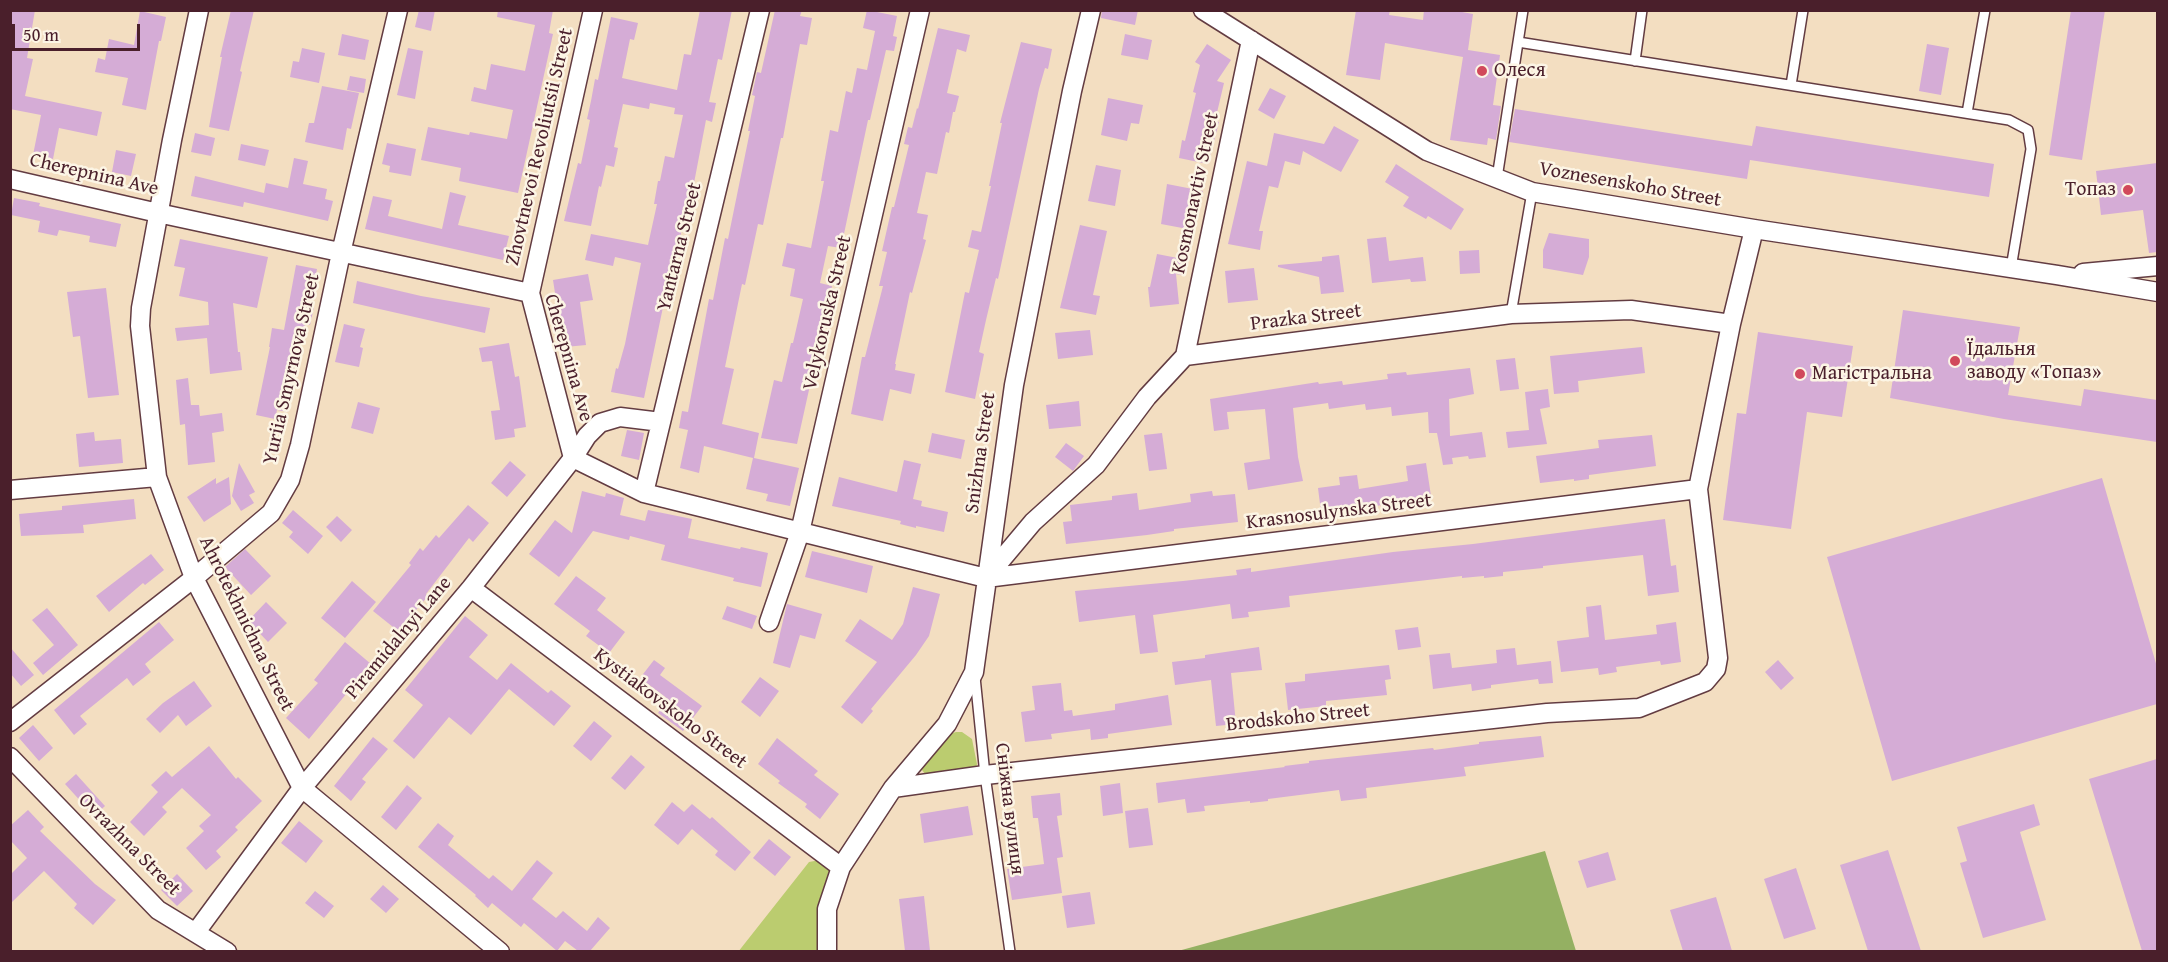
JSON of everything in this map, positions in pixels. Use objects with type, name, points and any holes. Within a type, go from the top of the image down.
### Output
[{"type":"street","name":"Ahrotekhnichna Street","points":[[199,10],[158,213],[140,326],[157,477],[194,578],[302,788],[500,951]]},
{"type":"street","name":"Yuriia Smyrnova Street","points":[[10,722],[194,578],[271,513],[290,480],[300,445],[341,253],[398,10]]},
{"type":"street","name":"Zhovtnevoi Revoliutsii Street","points":[[530,293],[593,10]]},
{"type":"street","name":"Yantarna Street","points":[[644,494],[760,10]]},
{"type":"street","name":"Velykoruska Street","points":[[770,622],[800,532],[920,10]]},
{"type":"street","name":"Snizhna Street","points":[[827,951],[827,909],[842,867],[892,788],[946,724],[974,672],[1014,385],[1072,92],[1091,10]]},
{"type":"street","name":"Voznesenskoho Street","points":[[1203,10],[1427,151],[1532,192],[2157,292]]},
{"type":"street","name":"Kosmonavtiv Street","points":[[1185,356],[1251,40]]},
{"type":"street","name":"Cherepnina Ave","points":[[10,179],[530,293],[573,458]]},
{"type":"street","points":[[1698,489],[1731,324],[1754,229]]},
{"type":"street","name":"Voznesenskoho Street","points":[[2057,275],[2157,266]]},
{"type":"street","name":"Prazka Street","points":[[1185,356],[1511,314],[1631,310],[1731,324]]},
{"type":"street","points":[[573,458],[644,494],[986,578],[1033,522],[1096,465],[1147,397],[1185,356]]},
{"type":"street","name":"Piramidalnyi Lane","points":[[196,932],[302,788],[471,588],[573,458],[587,436],[600,423],[620,417],[661,422]]},
{"type":"street","points":[[10,490],[157,477]]},
{"type":"street","name":"Krasnosulynska Street","points":[[986,578],[1698,489]]},
{"type":"street","name":"Brodskoho Street","points":[[892,788],[985,775],[1547,713],[1639,708],[1704,682],[1716,669],[1718,658],[1698,489]]},
{"type":"street","name":"Kystiakovskoho Street","points":[[471,588],[842,867]]},
{"type":"street","name":"Ovrazhna Street","points":[[10,757],[158,910],[227,951]]},
{"type":"lane","points":[[1497,178],[1523,10]]},
{"type":"lane","points":[[1635,61],[1642,10]]},
{"type":"lane","points":[[1791,85],[1803,10]]},
{"type":"lane","points":[[1967,113],[1985,10]]},
{"type":"lane","points":[[1518,42],[2009,120],[2028,130],[2031,149],[2011,268]]},
{"type":"lane","points":[[1511,314],[1532,192]]},
{"type":"lane","name":"Сніжна вулиця","points":[[974,672],[985,775],[1010,951]]},
{"type":"green space","points":[[962,732],[972,739],[976,768],[932,776],[925,774],[922,770],[924,765],[947,735]]},
{"type":"green space","points":[[1545,851],[1576,951],[1178,951]]},
{"type":"green space","points":[[820,860],[834,870],[819,915],[817,951],[738,952],[809,862]]},
{"type":"building","points":[[10,10],[35,10],[27,58],[33,59],[25,96],[102,112],[97,136],[59,128],[53,159],[33,155],[41,115],[10,109]]},
{"type":"building","points":[[231,10],[254,10],[229,131],[209,127],[222,57],[220,57]]},
{"type":"building","points":[[419,10],[435,10],[431,31],[415,27]]},
{"type":"building","points":[[498,10],[553,10],[549,33],[553,34],[518,193],[459,181],[461,168],[421,160],[428,127],[507,139],[513,110],[471,101],[474,87],[486,90],[491,64],[525,71],[535,25],[497,17]]},
{"type":"building","points":[[700,10],[732,10],[722,60],[718,59],[709,102],[716,103],[712,122],[706,120],[694,183],[692,183],[671,269],[644,398],[611,392],[616,368],[618,369],[625,344],[641,263],[615,257],[613,266],[585,260],[591,234],[648,245],[657,204],[654,204],[658,181],[660,181],[665,156],[674,158],[683,115],[674,114],[675,108],[650,103],[649,109],[623,104],[614,147],[618,148],[614,167],[606,165],[591,226],[564,221],[578,163],[581,164],[595,79],[598,80],[611,17],[638,23],[634,40],[630,39],[622,78],[677,90],[684,54],[691,55]]},
{"type":"building","points":[[775,10],[802,10],[800,16],[812,18],[807,45],[800,44],[783,138],[781,138],[763,225],[758,224],[745,285],[742,284],[725,367],[734,369],[722,424],[759,433],[754,458],[799,468],[790,506],[766,501],[768,494],[746,489],[753,458],[704,446],[699,473],[680,468],[688,430],[679,428],[682,411],[688,412],[709,299],[713,300],[725,238],[728,239],[750,131],[748,131],[755,96],[752,95],[757,72],[761,73]]},
{"type":"building","points":[[867,10],[897,16],[893,36],[897,37],[894,51],[886,50],[870,120],[868,120],[841,248],[828,246],[820,283],[832,286],[797,444],[761,438],[774,380],[782,382],[803,299],[790,296],[795,269],[782,266],[787,243],[811,248],[824,181],[821,181],[830,130],[838,132],[846,91],[852,93],[857,68],[867,70],[875,31],[863,28]]},
{"type":"building","points":[[1102,10],[1138,10],[1135,25],[1101,18]]},
{"type":"building","points":[[1356,10],[1390,10],[1389,15],[1423,20],[1424,10],[1451,10],[1473,14],[1468,50],[1500,55],[1493,105],[1501,106],[1496,140],[1488,138],[1487,145],[1450,140],[1463,57],[1385,43],[1380,80],[1346,75]]},
{"type":"building","points":[[2071,10],[2105,10],[2082,160],[2049,155]]},
{"type":"building","points":[[140,11],[166,17],[146,110],[122,105],[128,78],[95,72],[98,58],[105,60],[109,39],[134,45]]},
{"type":"building","points":[[938,28],[970,35],[966,52],[957,49],[947,93],[959,96],[949,133],[946,132],[937,174],[926,172],[917,213],[928,215],[923,239],[926,240],[912,293],[910,292],[895,364],[895,370],[915,374],[911,394],[890,389],[883,421],[851,414],[862,357],[865,357],[883,286],[879,286],[887,252],[882,251],[909,145],[904,144],[908,127],[912,128],[918,109]]},
{"type":"building","points":[[342,34],[369,40],[365,60],[338,55]]},
{"type":"building","points":[[1125,34],[1152,40],[1148,60],[1121,55]]},
{"type":"building","points":[[1021,42],[1052,49],[1048,69],[1045,68],[1039,89],[998,279],[996,278],[986,320],[979,352],[984,354],[975,399],[945,392],[965,292],[969,293],[979,250],[968,247],[972,230],[981,232],[1002,123],[1000,123]]},
{"type":"building","points":[[1207,44],[1231,60],[1217,81],[1224,83],[1215,121],[1219,122],[1208,164],[1179,158],[1196,93],[1193,92],[1200,65],[1195,62]]},
{"type":"building","points":[[1927,44],[1949,48],[1941,95],[1919,91]]},
{"type":"building","points":[[302,48],[325,53],[319,83],[290,77],[293,61],[299,62]]},
{"type":"building","points":[[408,48],[423,51],[415,99],[397,95]]},
{"type":"building","points":[[350,76],[366,79],[364,93],[347,90]]},
{"type":"building","points":[[322,86],[359,93],[351,129],[347,128],[343,150],[305,142],[309,123],[314,123]]},
{"type":"building","points":[[1270,88],[1286,96],[1274,119],[1258,110]]},
{"type":"building","points":[[1108,98],[1143,105],[1139,124],[1131,123],[1127,141],[1101,135]]},
{"type":"building","points":[[1515,109],[1752,146],[1756,126],[1994,164],[1989,197],[1750,160],[1747,179],[1509,142]]},
{"type":"building","points":[[1334,126],[1359,140],[1341,172],[1303,151],[1300,165],[1285,161],[1278,188],[1269,186],[1259,231],[1263,231],[1260,250],[1228,244],[1247,161],[1267,166],[1274,133],[1324,144]]},
{"type":"building","points":[[195,133],[215,138],[211,156],[191,152]]},
{"type":"building","points":[[387,143],[416,149],[411,176],[389,172],[390,166],[382,164]]},
{"type":"building","points":[[241,144],[269,150],[265,166],[238,160]]},
{"type":"building","points":[[116,150],[136,154],[131,176],[112,172]]},
{"type":"building","points":[[294,158],[308,161],[303,184],[327,189],[325,199],[333,201],[328,221],[244,202],[243,207],[191,196],[195,176],[264,193],[266,183],[288,188]]},
{"type":"building","name":"Топаз","points":[[2157,163],[2157,252],[2149,253],[2143,210],[2101,215],[2096,171]]},
{"type":"building","points":[[1396,164],[1464,209],[1451,230],[1428,216],[1426,219],[1403,206],[1409,197],[1385,182]]},
{"type":"building","points":[[1096,165],[1121,170],[1115,206],[1088,201]]},
{"type":"building","points":[[1167,184],[1203,191],[1193,230],[1161,224]]},
{"type":"building","points":[[450,192],[466,196],[458,225],[509,236],[503,260],[365,229],[373,196],[392,200],[388,216],[442,229]]},
{"type":"building","points":[[14,198],[40,203],[39,206],[121,224],[116,247],[89,242],[90,236],[59,230],[57,236],[38,232],[40,221],[11,215]]},
{"type":"building","points":[[1080,225],[1107,231],[1093,295],[1100,296],[1096,315],[1060,308]]},
{"type":"building","points":[[1549,233],[1589,239],[1589,257],[1583,275],[1543,268],[1543,250]]},
{"type":"building","points":[[1386,237],[1389,261],[1423,257],[1426,281],[1411,282],[1410,279],[1372,283],[1367,239]]},
{"type":"building","points":[[180,239],[268,257],[257,308],[233,303],[242,370],[210,374],[207,338],[177,341],[175,328],[209,325],[208,302],[179,296],[185,268],[174,266]]},
{"type":"building","points":[[1479,250],[1480,273],[1460,274],[1459,251]]},
{"type":"building","points":[[1157,254],[1188,260],[1185,276],[1176,274],[1179,304],[1150,307],[1148,287],[1150,287]]},
{"type":"building","points":[[1339,255],[1344,292],[1321,294],[1319,277],[1278,267],[1278,265],[1322,261],[1322,257]]},
{"type":"building","points":[[296,265],[317,269],[310,306],[314,307],[310,325],[305,324],[299,353],[297,352],[288,394],[292,394],[288,412],[277,410],[275,419],[256,415],[272,328],[284,330]]},
{"type":"building","points":[[1254,268],[1258,300],[1228,303],[1225,271]]},
{"type":"building","points":[[588,274],[593,300],[580,302],[586,345],[565,347],[553,280]]},
{"type":"building","points":[[357,281],[421,296],[490,308],[485,333],[353,303]]},
{"type":"building","points":[[106,288],[119,395],[88,398],[80,336],[73,337],[67,292]]},
{"type":"building","name":"Їдальня заводу «Топаз»","points":[[1903,310],[2020,327],[2008,395],[2081,406],[2084,389],[2157,400],[2157,442],[2004,419],[1890,398]]},
{"type":"building","points":[[344,324],[365,329],[360,347],[363,348],[359,367],[335,362]]},
{"type":"building","points":[[1090,330],[1093,355],[1058,359],[1055,333]]},
{"type":"building","points":[[1758,332],[1853,346],[1842,417],[1807,412],[1791,529],[1723,520],[1737,413],[1746,414]]},
{"type":"building","points":[[509,343],[515,377],[519,376],[526,427],[514,429],[515,437],[495,440],[491,411],[500,410],[492,361],[482,362],[479,348]]},
{"type":"building","points":[[1642,347],[1645,373],[1578,381],[1579,392],[1554,394],[1550,356]]},
{"type":"building","points":[[1515,358],[1519,389],[1500,391],[1496,360]]},
{"type":"building","points":[[1470,368],[1474,394],[1449,399],[1450,436],[1482,432],[1486,457],[1452,458],[1453,464],[1443,465],[1437,433],[1429,433],[1428,412],[1392,416],[1391,407],[1366,410],[1365,404],[1329,409],[1328,403],[1293,408],[1303,481],[1248,490],[1244,463],[1270,459],[1265,409],[1227,412],[1229,429],[1214,431],[1210,399],[1318,382],[1319,384],[1342,381],[1343,385],[1388,379],[1387,374],[1406,372],[1407,375]]},
{"type":"building","points":[[188,378],[191,405],[199,405],[200,416],[222,413],[224,431],[212,433],[215,462],[188,465],[185,424],[180,425],[176,380]]},
{"type":"building","points":[[1548,389],[1550,407],[1540,409],[1547,444],[1508,448],[1506,432],[1529,430],[1525,392]]},
{"type":"building","points":[[1079,401],[1081,426],[1049,429],[1046,405]]},
{"type":"building","points":[[358,402],[380,408],[373,434],[351,428]]},
{"type":"building","points":[[627,430],[644,433],[639,460],[621,456]]},
{"type":"building","points":[[94,432],[95,441],[121,439],[123,463],[79,467],[76,434]]},
{"type":"building","points":[[932,433],[965,440],[961,459],[928,452]]},
{"type":"building","points":[[1162,433],[1167,469],[1149,471],[1144,435]]},
{"type":"building","points":[[1652,435],[1656,466],[1589,475],[1589,479],[1540,483],[1536,456],[1599,448],[1598,440]]},
{"type":"building","points":[[1066,443],[1084,456],[1073,471],[1055,457]]},
{"type":"building","points":[[904,460],[921,464],[913,499],[922,501],[921,506],[948,512],[944,532],[916,526],[916,528],[900,524],[901,521],[832,506],[839,477],[897,492]]},
{"type":"building","points":[[510,461],[526,475],[507,497],[491,483]]},
{"type":"building","points":[[239,463],[255,492],[249,495],[254,503],[241,511],[232,496]]},
{"type":"building","points":[[1426,463],[1431,496],[1371,507],[1321,512],[1318,488],[1340,485],[1339,477],[1357,475],[1359,489],[1408,481],[1406,466]]},
{"type":"building","points":[[229,477],[231,504],[204,522],[187,497],[216,478],[216,484]]},
{"type":"building","points":[[2102,478],[2157,667],[2157,704],[1892,781],[1827,557]]},
{"type":"building","points":[[582,491],[605,497],[606,493],[624,498],[620,515],[645,521],[648,510],[692,519],[688,538],[768,553],[761,587],[661,560],[665,545],[630,536],[629,540],[593,531],[559,577],[529,554],[555,520],[572,533]]},
{"type":"building","points":[[1212,491],[1213,496],[1235,494],[1238,522],[1066,544],[1063,522],[1072,521],[1070,505],[1112,500],[1112,496],[1137,493],[1139,510],[1191,502],[1190,494]]},
{"type":"building","points":[[134,499],[136,519],[83,525],[84,533],[21,536],[19,514],[62,510],[62,506]]},
{"type":"building","points":[[468,505],[489,523],[473,542],[469,538],[426,594],[428,596],[398,631],[373,611],[411,565],[409,563],[420,548],[423,551],[436,535],[439,538]]},
{"type":"building","points":[[293,510],[323,536],[308,554],[289,537],[293,532],[282,523]]},
{"type":"building","points":[[337,516],[352,530],[341,542],[326,527]]},
{"type":"building","points":[[1665,519],[1671,566],[1676,565],[1679,592],[1648,596],[1643,555],[1503,572],[1503,576],[1462,578],[1462,576],[1289,596],[1290,607],[1248,612],[1249,617],[1232,619],[1230,604],[1153,615],[1158,652],[1140,654],[1135,615],[1079,622],[1075,591],[1237,575],[1236,570],[1251,568],[1251,572],[1393,552]]},
{"type":"building","points":[[245,549],[271,576],[251,595],[225,567]]},
{"type":"building","points":[[812,551],[873,566],[867,593],[805,577]]},
{"type":"building","points":[[151,554],[164,570],[145,585],[143,583],[109,612],[96,596]]},
{"type":"building","points":[[576,576],[606,598],[597,610],[625,632],[609,653],[586,636],[590,631],[554,604]]},
{"type":"building","points":[[352,581],[376,602],[345,638],[321,618]]},
{"type":"building","points":[[913,587],[940,594],[929,636],[871,709],[873,711],[862,724],[841,707],[877,662],[845,641],[860,619],[892,640],[903,624]]},
{"type":"building","points":[[266,602],[287,623],[268,642],[248,621]]},
{"type":"building","points":[[787,604],[822,614],[815,639],[800,635],[790,668],[773,663]]},
{"type":"building","points":[[1601,605],[1605,640],[1657,634],[1656,625],[1676,622],[1681,662],[1661,665],[1660,661],[1616,667],[1617,672],[1599,675],[1598,668],[1561,672],[1557,641],[1589,637],[1586,607]]},
{"type":"building","points":[[727,606],[757,616],[752,629],[722,619]]},
{"type":"building","points":[[47,608],[78,645],[43,675],[33,663],[54,645],[32,620]]},
{"type":"building","points":[[465,616],[488,635],[469,657],[497,680],[511,663],[548,693],[551,690],[571,706],[554,726],[509,689],[471,735],[449,717],[414,759],[393,741],[423,705],[405,690]]},
{"type":"building","points":[[159,622],[174,640],[145,664],[151,672],[133,686],[127,678],[80,716],[87,724],[74,735],[54,710]]},
{"type":"building","points":[[1418,627],[1421,647],[1398,650],[1395,630]]},
{"type":"building","points":[[345,642],[371,664],[309,739],[286,718],[318,683],[314,680]]},
{"type":"building","points":[[10,647],[34,675],[21,686],[10,673]]},
{"type":"building","points":[[1259,647],[1262,670],[1231,673],[1236,724],[1216,726],[1211,680],[1175,685],[1172,662]]},
{"type":"building","points":[[1515,648],[1517,665],[1551,661],[1553,683],[1539,684],[1538,679],[1491,685],[1491,688],[1472,691],[1471,684],[1433,689],[1429,655],[1450,653],[1452,668],[1497,663],[1496,650]]},
{"type":"building","points":[[654,660],[665,668],[660,675],[702,706],[683,731],[658,713],[668,699],[640,678]]},
{"type":"building","points":[[1778,660],[1794,678],[1781,690],[1765,672]]},
{"type":"building","points":[[1389,665],[1391,679],[1385,680],[1387,695],[1326,701],[1326,706],[1288,710],[1285,683],[1305,681],[1305,674]]},
{"type":"building","points":[[760,677],[779,691],[760,717],[741,702]]},
{"type":"building","points":[[194,681],[212,706],[186,726],[178,715],[160,733],[146,719],[163,703]]},
{"type":"building","points":[[1061,683],[1064,711],[1072,710],[1073,716],[1115,710],[1115,704],[1168,695],[1172,725],[1108,734],[1108,738],[1091,740],[1090,729],[1051,734],[1052,739],[1025,742],[1021,712],[1035,710],[1032,686]]},
{"type":"building","points":[[594,721],[612,736],[591,761],[573,746]]},
{"type":"building","points":[[33,725],[53,748],[39,761],[19,738]]},
{"type":"building","points":[[1541,736],[1544,757],[1464,767],[1466,776],[1366,788],[1367,798],[1341,801],[1339,790],[1268,799],[1268,801],[1204,806],[1205,811],[1187,813],[1185,799],[1158,803],[1156,783],[1285,767],[1309,763],[1309,761],[1433,748],[1434,750],[1479,744],[1479,742]]},
{"type":"building","points":[[373,737],[388,749],[362,779],[366,782],[351,801],[334,786]]},
{"type":"building","points":[[777,738],[818,771],[814,775],[839,794],[820,819],[805,807],[807,804],[778,783],[780,781],[758,764]]},
{"type":"building","points":[[209,746],[236,779],[238,777],[262,801],[235,827],[238,830],[216,851],[221,857],[206,870],[186,848],[204,831],[199,826],[211,815],[182,788],[162,807],[167,812],[144,836],[130,822],[158,792],[151,785],[166,771],[172,777]]},
{"type":"building","points":[[631,755],[645,767],[625,790],[611,778]]},
{"type":"building","points":[[2157,759],[2157,951],[2142,951],[2089,779]]},
{"type":"building","points":[[76,774],[105,806],[94,816],[65,784]]},
{"type":"building","points":[[1120,783],[1123,813],[1103,816],[1100,786]]},
{"type":"building","points":[[407,785],[422,798],[396,830],[381,817]]},
{"type":"building","points":[[1060,793],[1062,815],[1057,816],[1063,857],[1057,858],[1062,893],[1012,900],[1007,869],[1044,864],[1038,818],[1033,818],[1031,796]]},
{"type":"building","points":[[672,802],[684,812],[692,804],[710,819],[712,817],[751,852],[735,871],[715,855],[718,851],[692,829],[678,845],[654,825]]},
{"type":"building","points":[[2034,804],[2040,825],[2020,832],[2046,920],[1983,938],[1960,863],[1967,861],[1957,827]]},
{"type":"building","points":[[968,806],[973,835],[924,843],[920,814]]},
{"type":"building","points":[[1148,808],[1153,845],[1129,848],[1125,811]]},
{"type":"building","points":[[28,810],[44,827],[40,831],[95,884],[116,900],[93,925],[74,908],[77,904],[44,871],[10,904],[10,875],[27,858],[10,840],[10,826]]},
{"type":"building","points":[[299,821],[323,841],[306,863],[281,843]]},
{"type":"building","points":[[438,823],[454,836],[448,845],[489,879],[493,875],[512,891],[537,860],[553,873],[532,899],[556,918],[563,911],[587,931],[598,917],[610,928],[590,951],[578,951],[565,941],[557,951],[524,923],[521,927],[492,903],[488,908],[476,895],[418,847]]},
{"type":"building","points":[[769,839],[791,857],[775,876],[753,858]]},
{"type":"building","points":[[1888,850],[1921,951],[1868,951],[1840,865]]},
{"type":"building","points":[[1608,852],[1616,880],[1587,888],[1578,861]]},
{"type":"building","points":[[1796,868],[1816,929],[1784,939],[1764,879]]},
{"type":"building","points":[[177,874],[193,891],[177,906],[161,890]]},
{"type":"building","points":[[383,885],[399,899],[386,913],[370,899]]},
{"type":"building","points":[[315,891],[334,906],[324,918],[305,903]]},
{"type":"building","points":[[1090,892],[1095,924],[1067,928],[1062,896]]},
{"type":"building","points":[[924,896],[930,951],[905,951],[899,899]]},
{"type":"building","points":[[1716,897],[1732,951],[1683,951],[1670,910]]},
{"type":"place","name":"Олеся","points":[[1482,71]]},
{"type":"place","name":"Топаз","points":[[2128,190]]},
{"type":"place","name":"Їдальня заводу «Топаз»","points":[[1955,361]]},
{"type":"place","name":"Магістральна","points":[[1800,374]]}]
